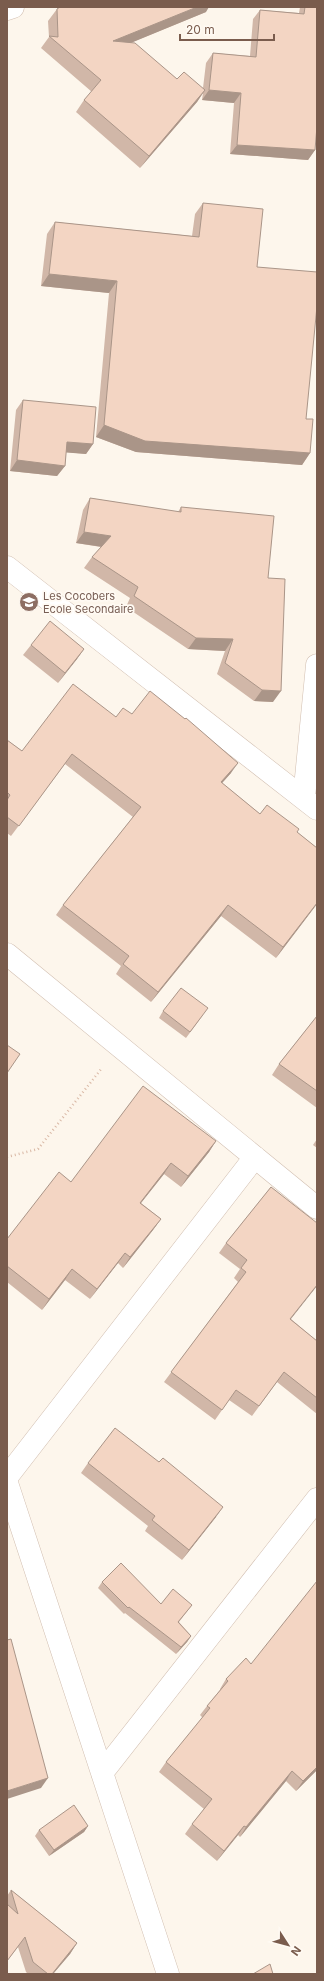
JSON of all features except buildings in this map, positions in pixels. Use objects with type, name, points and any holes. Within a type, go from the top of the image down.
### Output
[{"type":"street","points":[[7,9],[13,7]]},
{"type":"street","points":[[7,567],[310,803]]},
{"type":"street","points":[[310,803],[317,665]]},
{"type":"street","points":[[7,954],[120,1045],[317,1208]]},
{"type":"street","points":[[7,1477],[255,1157]]},
{"type":"street","points":[[7,1483],[168,1974]]},
{"type":"street","points":[[102,1773],[317,1500]]},
{"type":"path","points":[[7,1157],[38,1148],[120,1045]]},
{"type":"place","name":"Les Cocobers Ecole Secondaire","points":[[29,602]]}]
